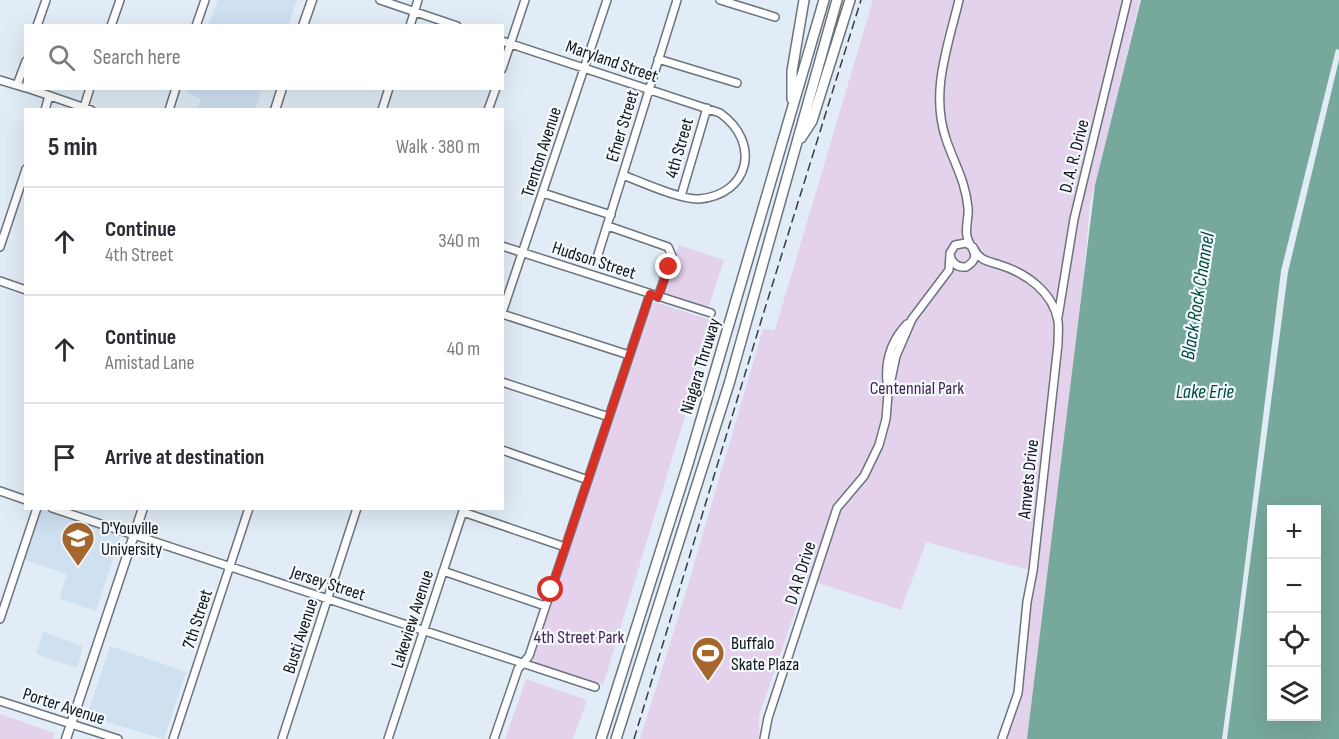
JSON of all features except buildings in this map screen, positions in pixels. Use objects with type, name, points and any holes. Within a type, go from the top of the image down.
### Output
[{"type":"highway","points":[[792,108],[792,70],[804,0]]},
{"type":"highway","name":"Niagara Thruway","points":[[601,739],[688,464],[824,0]]},
{"type":"highway","name":"Niagara Thruway","points":[[616,739],[729,384],[837,0]]},
{"type":"highway","points":[[797,144],[812,121],[850,0]]},
{"type":"main road","points":[[304,24],[312,0]]},
{"type":"main road","points":[[276,108],[281,90]]},
{"type":"main road","points":[[66,739],[141,510]]},
{"type":"street","points":[[38,24],[46,0]]},
{"type":"street","points":[[112,24],[120,0]]},
{"type":"street","points":[[197,24],[205,0]]},
{"type":"street","points":[[380,0],[451,24]]},
{"type":"street","points":[[411,24],[418,0]]},
{"type":"street","points":[[504,63],[525,0]]},
{"type":"street","name":"Trenton Avenue","points":[[504,308],[607,0]]},
{"type":"street","name":"Efner Street","points":[[596,261],[677,0]]},
{"type":"street","points":[[720,0],[775,17]]},
{"type":"street","points":[[959,0],[941,75],[939,92],[942,124],[963,179],[968,209],[967,232],[973,248],[984,261]]},
{"type":"street","name":"D. A. R. Drive","points":[[1058,320],[1074,219],[1127,0]]},
{"type":"street","name":"Maryland Street","points":[[504,42],[709,109],[731,121],[742,135],[746,152],[742,171],[730,186],[713,196],[692,199],[681,196]]},
{"type":"street","points":[[658,59],[738,83]]},
{"type":"street","points":[[17,85],[24,66]]},
{"type":"street","points":[[0,80],[24,87]]},
{"type":"street","points":[[32,90],[87,108],[90,90]]},
{"type":"street","points":[[170,108],[175,90]]},
{"type":"street","points":[[383,108],[388,90]]},
{"type":"street","points":[[489,108],[495,90]]},
{"type":"street","points":[[46,108],[49,96]]},
{"type":"street","name":"4th Street","points":[[681,196],[709,109]]},
{"type":"street","points":[[0,247],[24,174]]},
{"type":"street","points":[[623,175],[681,196]]},
{"type":"street","points":[[543,193],[611,215]]},
{"type":"street","points":[[608,226],[668,248],[672,256],[658,297]]},
{"type":"street","points":[[947,275],[950,255],[955,245],[964,238],[967,232]]},
{"type":"street","points":[[950,255],[955,265],[967,266],[974,260],[973,248],[966,243],[955,245]]},
{"type":"street","name":"Hudson Street","points":[[504,247],[711,313]]},
{"type":"street","points":[[947,275],[984,261]]},
{"type":"street","name":"Amvets Drive","points":[[984,261],[1014,270],[1035,283],[1052,304],[1058,320],[1058,344],[1018,693],[1002,739]]},
{"type":"street","name":"D A R Drive","points":[[764,739],[768,718],[834,519],[843,500],[864,476],[879,445],[886,419],[888,394],[896,356],[912,319],[947,275]]},
{"type":"street","points":[[0,281],[24,289]]},
{"type":"street","points":[[494,739],[518,669],[529,656],[650,294]]},
{"type":"street","points":[[504,315],[629,356]]},
{"type":"street","points":[[504,383],[609,417]]},
{"type":"street","points":[[504,451],[588,480]]},
{"type":"street","points":[[0,491],[24,499]]},
{"type":"street","points":[[0,620],[36,510]]},
{"type":"street","name":"Jersey Street","points":[[58,510],[595,687]]},
{"type":"street","name":"7th Street","points":[[173,739],[248,510]]},
{"type":"street","name":"Busti Avenue","points":[[282,739],[356,510]]},
{"type":"street","points":[[463,510],[565,547]]},
{"type":"street","name":"Lakeview Avenue","points":[[388,739],[463,510]]},
{"type":"street","points":[[444,571],[545,606]]},
{"type":"street","name":"Porter Avenue","points":[[0,701],[118,739]]},
{"type":"shaded area","points":[[218,0],[297,0],[288,24],[208,24]]},
{"type":"shaded area","points":[[188,90],[262,90],[256,108],[197,108],[201,99],[187,92]]},
{"type":"shaded area","name":"D'Youville University","points":[[41,510],[121,535],[96,611],[59,599],[67,574],[25,560]]},
{"type":"shaded area","points":[[43,632],[83,646],[77,668],[36,654]]},
{"type":"shaded area","points":[[110,646],[186,672],[164,739],[87,716]]},
{"type":"green space","name":"Centennial Park","points":[[873,0],[1140,0],[1090,205],[1077,347],[1027,739],[1002,739],[1018,693],[1033,571],[926,542],[901,610],[806,579],[759,716],[759,739],[640,739],[763,329],[775,330]]},
{"type":"green space","points":[[679,245],[724,260],[708,309],[663,294]]},
{"type":"green space","name":"4th Street Park","points":[[654,302],[714,321],[603,685],[535,662],[533,659]]},
{"type":"green space","points":[[526,679],[587,700],[573,739],[505,739]]},
{"type":"green space","points":[[0,714],[55,733],[53,739],[0,739]]},
{"type":"water","name":"Lake Erie","points":[[1141,0],[1339,0],[1339,739],[1027,739],[1095,185]]},
{"type":"pier","points":[[1336,49],[1339,50],[1339,60],[1288,272],[1227,739],[1222,739],[1281,271]]},
{"type":"railway","points":[[634,739],[861,0]]},
{"type":"place","name":"D'Youville University","points":[[78,567]]},
{"type":"place","name":"Buffalo Skate Plaza","points":[[708,682]]},
{"type":"route","points":[[551,590],[650,294],[658,297],[669,267]]},
{"type":"water label","name":"Black Rock Channel","points":[[1197,296]]}]
